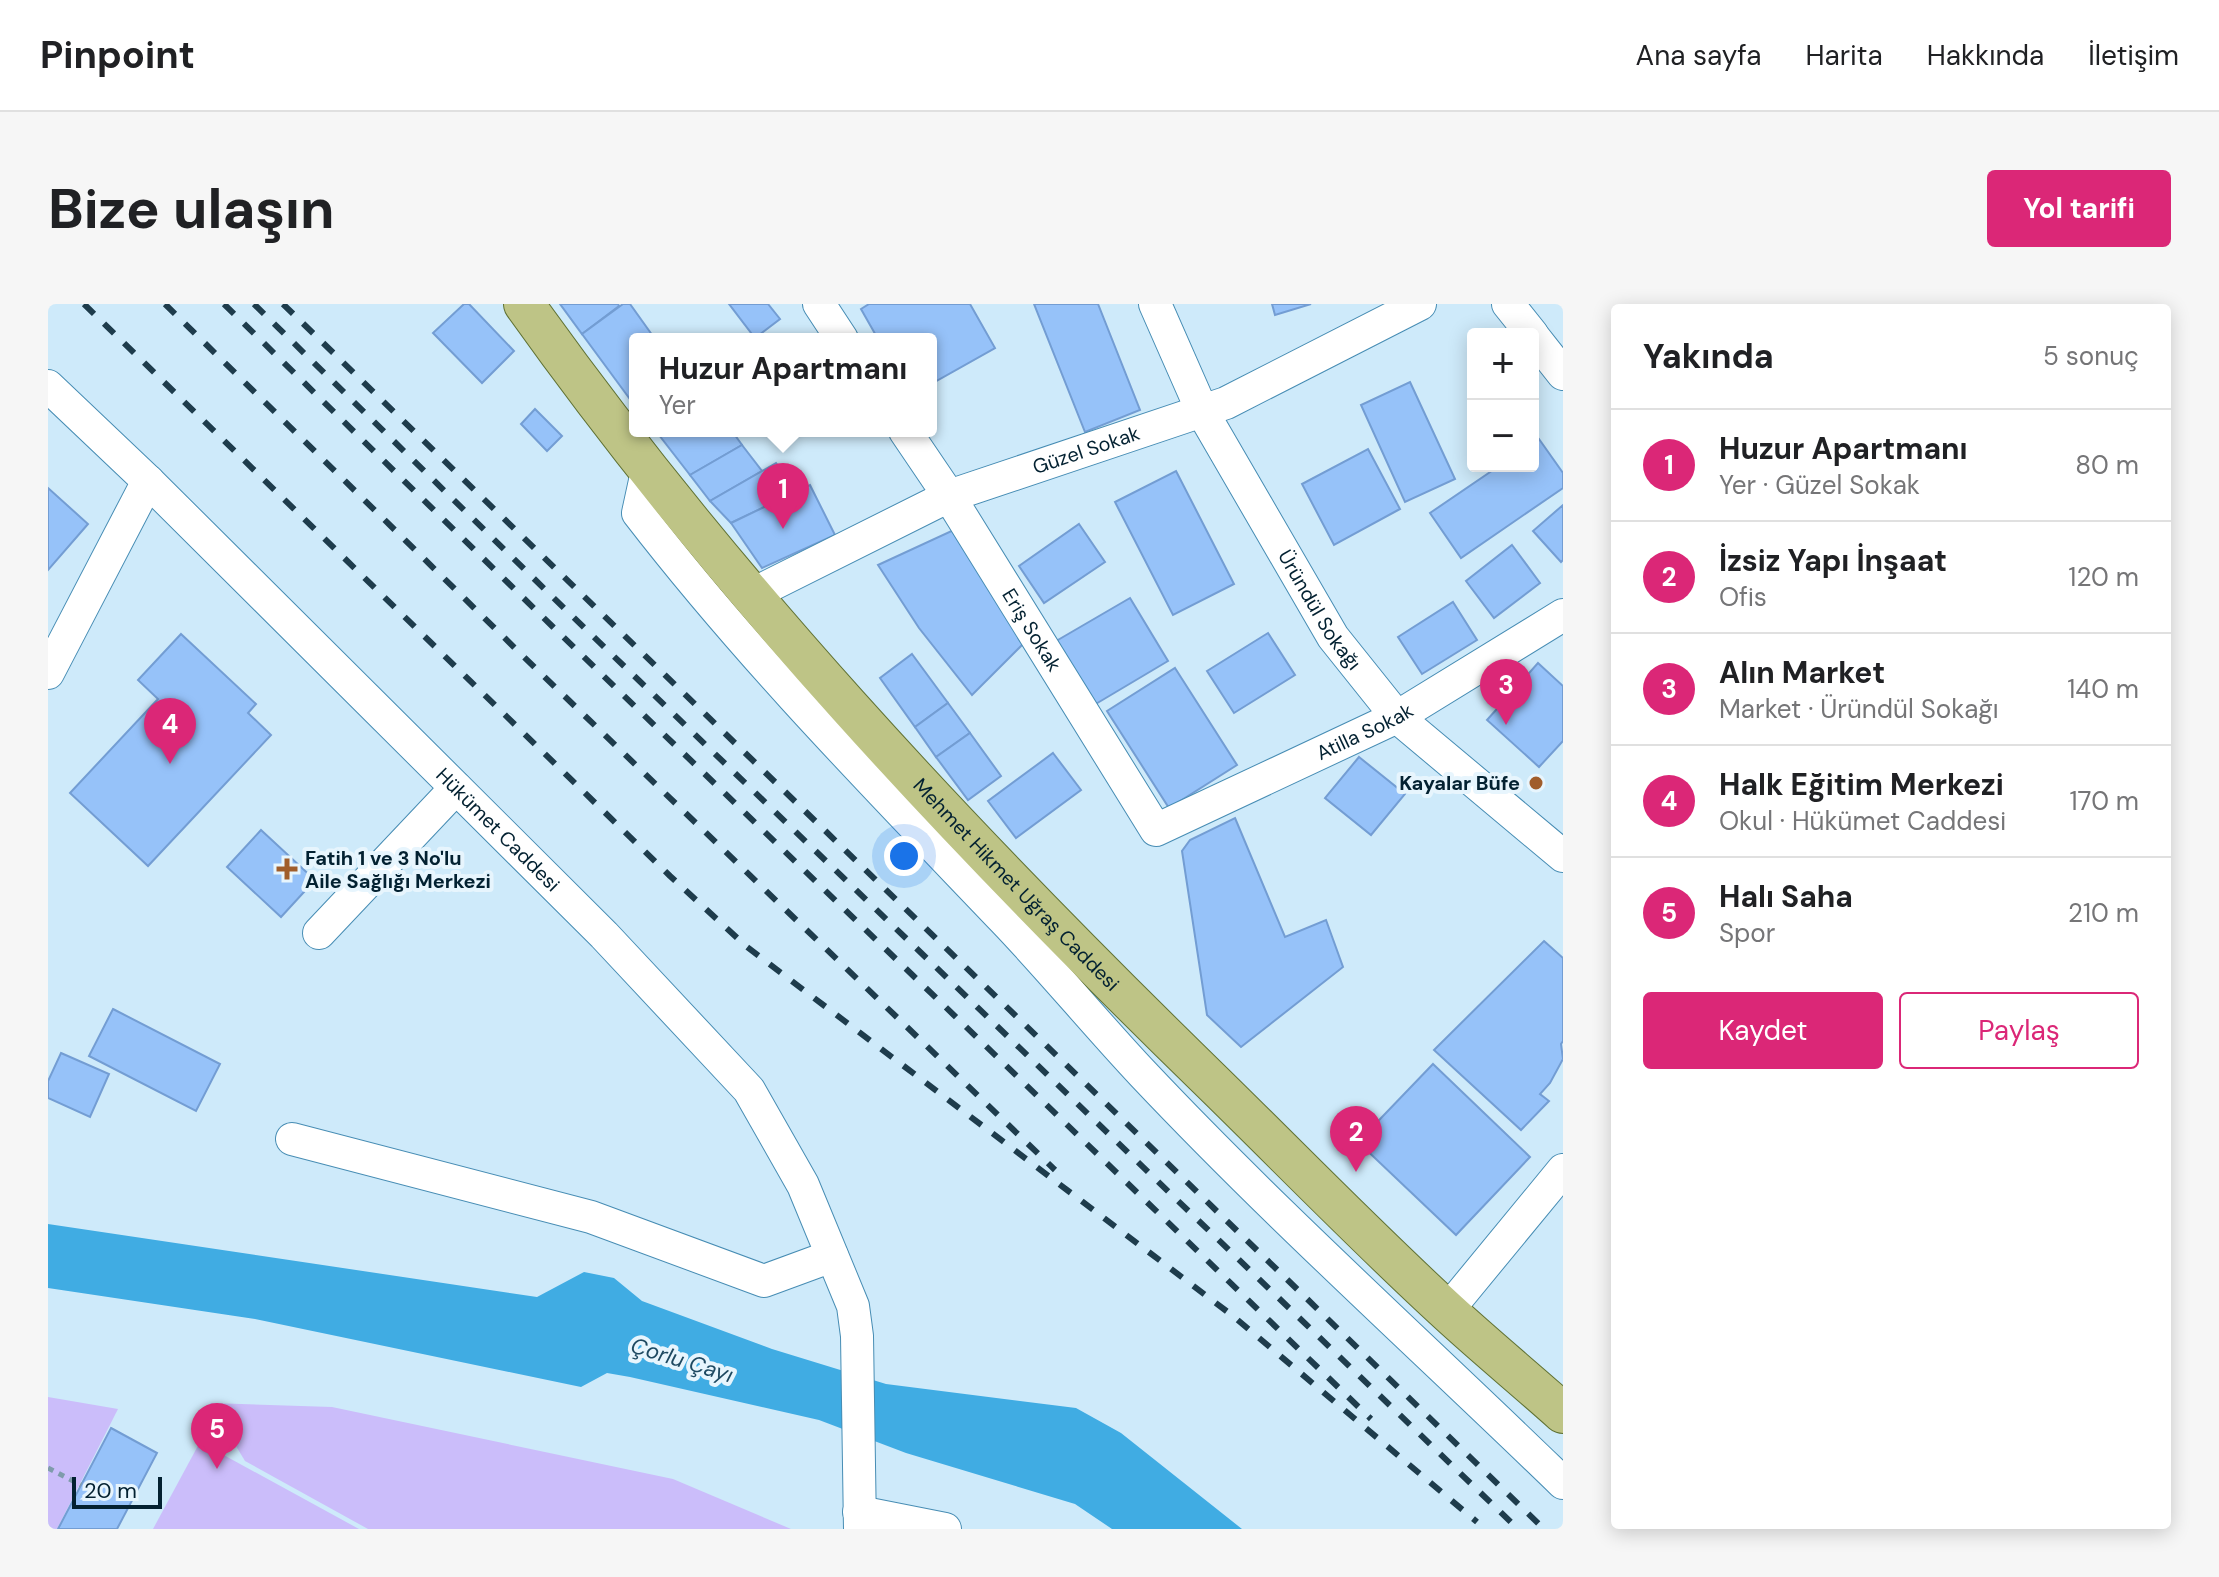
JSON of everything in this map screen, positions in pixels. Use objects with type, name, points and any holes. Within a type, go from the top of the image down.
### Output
[{"type":"main road","name":"Mehmet Hikmet Uğraş Caddesi","points":[[524,304],[580,382],[751,595],[946,814],[1113,984],[1447,1311],[1563,1413]]},
{"type":"street","points":[[819,304],[838,333]]},
{"type":"street","name":"Üründül Sokağı","points":[[1155,304],[1203,413],[1333,637],[1397,717],[1563,856]]},
{"type":"street","name":"Güzel Sokak","points":[[751,595],[949,496],[1203,413],[1420,304]]},
{"type":"street","points":[[1508,304],[1527,328]]},
{"type":"street","points":[[1539,344],[1563,374]]},
{"type":"street","name":"Hükümet Caddesi","points":[[48,386],[148,481],[604,935],[749,1090],[803,1185],[853,1306],[857,1336],[859,1508]]},
{"type":"street","name":"Eriş Sokak","points":[[909,437],[949,496],[1156,830]]},
{"type":"street","points":[[648,467],[638,513],[754,654],[1022,939],[1144,1074],[1563,1483]]},
{"type":"street","points":[[48,673],[148,481]]},
{"type":"street","name":"Atilla Sokak","points":[[1156,830],[1397,717],[1563,615]]},
{"type":"street","points":[[319,933],[456,788]]},
{"type":"street","points":[[292,1139],[591,1217],[764,1281],[832,1256]]},
{"type":"street","points":[[1447,1311],[1563,1170]]},
{"type":"street","points":[[859,1508],[945,1529]]},
{"type":"path","points":[[48,1468],[81,1485]]},
{"type":"shaded area","points":[[48,1397],[118,1409],[57,1529],[48,1529]]},
{"type":"shaded area","points":[[210,1403],[332,1407],[673,1479],[791,1529],[368,1529],[245,1461]]},
{"type":"shaded area","points":[[200,1442],[359,1529],[153,1529]]},
{"type":"water","name":"Çorlu Çayı","points":[[48,1224],[537,1297],[584,1272],[614,1278],[642,1301],[772,1349],[886,1384],[1076,1408],[1121,1433],[1242,1529],[1112,1529],[1075,1504],[906,1453],[819,1420],[630,1377],[607,1373],[581,1387],[255,1319],[48,1288]]},
{"type":"building","points":[[464,304],[469,304],[514,351],[482,383],[433,333]]},
{"type":"building","points":[[560,304],[618,304],[619,306],[582,334]]},
{"type":"building","points":[[623,304],[630,304],[651,333],[629,333],[629,398],[582,334]]},
{"type":"building","points":[[729,304],[768,304],[780,319],[762,333],[751,333]]},
{"type":"building","points":[[869,304],[970,304],[995,348],[937,381],[937,333],[875,333],[861,309]]},
{"type":"building","points":[[1034,304],[1098,304],[1140,410],[1085,432]]},
{"type":"building","points":[[1272,304],[1311,304],[1275,315]]},
{"type":"building","points":[[1410,382],[1455,479],[1405,502],[1361,405]]},
{"type":"building","points":[[535,409],[562,436],[547,451],[521,424]]},
{"type":"building","points":[[661,437],[736,437],[742,445],[690,475]]},
{"type":"building","points":[[1539,439],[1563,473],[1563,488],[1461,558],[1430,513],[1490,472],[1539,472]]},
{"type":"building","points":[[742,445],[762,471],[710,501],[690,475]]},
{"type":"building","points":[[1368,449],[1400,509],[1334,545],[1302,484]]},
{"type":"building","points":[[776,463],[796,492],[731,523],[710,501]]},
{"type":"building","points":[[1176,471],[1234,584],[1173,615],[1115,502]]},
{"type":"building","points":[[810,485],[835,535],[762,568],[731,523]]},
{"type":"building","points":[[48,488],[88,524],[48,570]]},
{"type":"building","points":[[1563,505],[1563,560],[1561,562],[1533,531]]},
{"type":"building","points":[[1079,524],[1105,562],[1044,603],[1019,566]]},
{"type":"building","points":[[958,528],[1029,638],[972,695],[919,628],[878,565]]},
{"type":"building","points":[[1512,545],[1540,583],[1494,618],[1466,581]]},
{"type":"building","points":[[1130,598],[1168,661],[1089,708],[1051,644]]},
{"type":"building","points":[[1453,602],[1477,640],[1422,674],[1398,637]]},
{"type":"building","points":[[1268,633],[1295,675],[1234,713],[1207,671]]},
{"type":"building","points":[[181,634],[256,704],[248,713],[271,735],[148,866],[70,793],[158,699],[138,680]]},
{"type":"building","points":[[912,654],[948,703],[915,727],[880,678]]},
{"type":"building","points":[[1538,663],[1563,686],[1563,741],[1539,767],[1487,720]]},
{"type":"building","points":[[1175,668],[1237,765],[1169,808],[1107,711]]},
{"type":"building","points":[[948,703],[970,733],[936,757],[915,727]]},
{"type":"building","points":[[970,733],[1001,776],[968,800],[936,757]]},
{"type":"building","points":[[1053,753],[1081,790],[1016,838],[988,801]]},
{"type":"building","points":[[1359,757],[1405,794],[1371,835],[1325,798]]},
{"type":"building","points":[[1235,818],[1285,937],[1326,920],[1343,967],[1241,1047],[1207,1015],[1182,851],[1190,840]]},
{"type":"building","points":[[261,830],[315,880],[281,917],[227,867]]},
{"type":"building","points":[[1544,941],[1563,958],[1563,1059],[1540,1094],[1549,1101],[1521,1130],[1434,1050]]},
{"type":"building","points":[[113,1009],[220,1064],[196,1111],[89,1056]]},
{"type":"building","points":[[61,1053],[109,1074],[90,1117],[48,1098],[48,1081]]},
{"type":"building","points":[[1433,1064],[1530,1157],[1456,1235],[1358,1142]]},
{"type":"building","points":[[111,1428],[157,1453],[117,1529],[58,1529]]},
{"type":"railway","points":[[84,304],[670,876],[747,947],[1233,1316],[1477,1522]]},
{"type":"railway","points":[[165,304],[524,657],[1055,1170]]},
{"type":"railway","points":[[224,304],[1371,1419]]},
{"type":"railway","points":[[254,304],[568,612],[1518,1529]]},
{"type":"railway","points":[[283,304],[1544,1529]]},
{"type":"place","name":"Huzur Apartmanı","points":[[783,529]]},
{"type":"place","name":"Alın Market","points":[[1506,725]]},
{"type":"place","name":"Halk Eğitim Merkezi","points":[[170,764]]},
{"type":"place","name":"Kayalar Büfe","points":[[1536,783]]},
{"type":"place","name":"Fatih 1 ve 3 No'lu Aile Sağlığı Merkezi","points":[[287,869]]},
{"type":"place","name":"İzsiz Yapı İnşaat","points":[[1356,1172]]},
{"type":"place","name":"Halı Saha","points":[[217,1469]]}]
